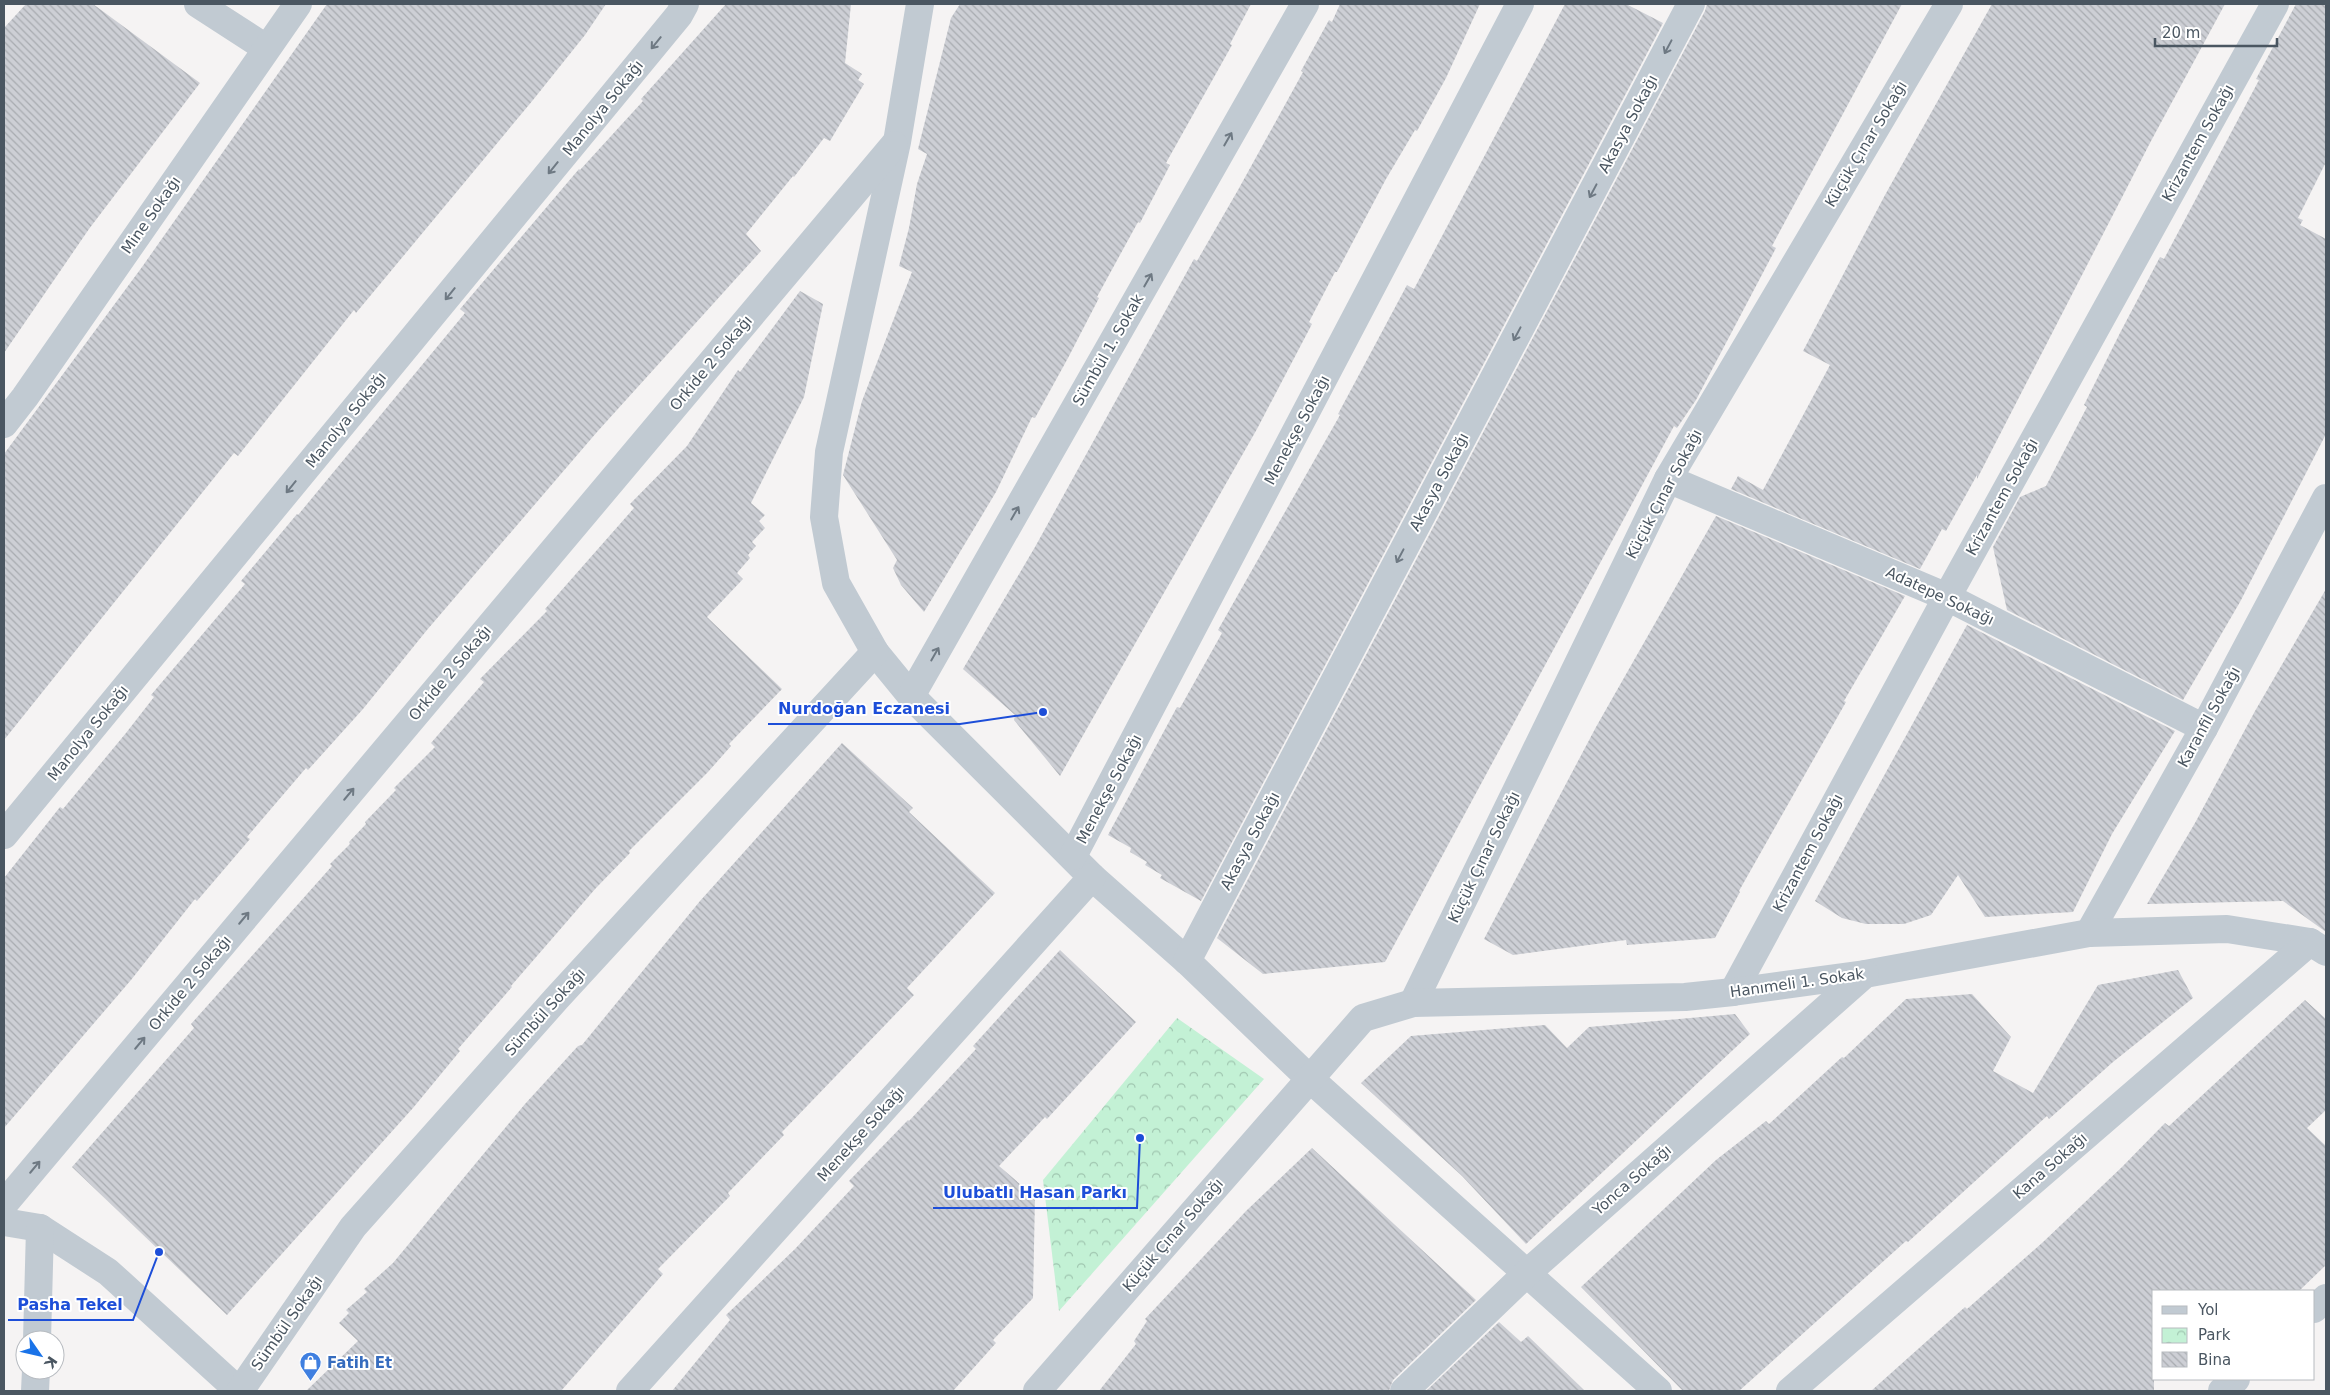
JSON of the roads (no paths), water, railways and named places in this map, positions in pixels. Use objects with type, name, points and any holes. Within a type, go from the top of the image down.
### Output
[{"type":"street","points":[[198,4],[266,48]]},
{"type":"street","name":"Mine Sokağı","points":[[4,424],[15,404],[298,4]]},
{"type":"street","name":"Manolya Sokağı","points":[[4,835],[679,15],[685,4]]},
{"type":"street","points":[[920,4],[896,142],[829,452],[824,517],[836,583],[875,652],[911,696],[1092,876],[1187,961],[1309,1078],[1658,1391]]},
{"type":"street","name":"Sümbül 1. Sokak","points":[[911,696],[1304,4]]},
{"type":"street","name":"Menekşe Sokağı","points":[[1073,856],[1520,4]]},
{"type":"street","name":"Akasya Sokağı","points":[[1187,961],[1691,4]]},
{"type":"street","name":"Küçük Çınar Sokağı","points":[[1413,1003],[1668,479],[1949,4]]},
{"type":"street","name":"Krizantem Sokağı","points":[[1733,992],[1947,596],[2275,4]]},
{"type":"street","name":"Orkide 2 Sokağı","points":[[4,1204],[896,142]]},
{"type":"street","name":"Adatepe Sokağı","points":[[1668,479],[1947,596],[2204,728]]},
{"type":"street","name":"Karanfil Sokağı","points":[[2089,933],[2204,728],[2326,498]]},
{"type":"street","name":"Sümbül Sokağı","points":[[240,1391],[353,1227],[556,999],[875,652]]},
{"type":"street","name":"Menekşe Sokağı","points":[[630,1391],[1092,876]]},
{"type":"street","name":"Hanımeli 1. Sokak","points":[[1309,1078],[1364,1018],[1413,1003],[1685,998],[1865,974],[2089,933],[2227,929],[2318,947]]},
{"type":"street","name":"Kana Sokağı","points":[[1790,1391],[2318,947]]},
{"type":"street","name":"Yonca Sokağı","points":[[1404,1391],[1527,1273],[1865,974]]},
{"type":"street","name":"Küçük Çınar Sokağı","points":[[1037,1391],[1309,1078]]},
{"type":"street","points":[[4,1222],[40,1228],[108,1272],[240,1391]]},
{"type":"street","points":[[37,1330],[40,1228]]},
{"type":"street","points":[[2315,1308],[2326,1298]]},
{"type":"street","points":[[2222,1391],[2235,1380]]},
{"type":"place","name":"Nurdoğan Eczanesi","points":[[1043,712]]},
{"type":"place","name":"Ulubatlı Hasan Parkı","points":[[1140,1138]]},
{"type":"place","name":"Pasha Tekel","points":[[159,1252]]},
{"type":"place","name":"Fatih Et","points":[[311,1382]]}]
